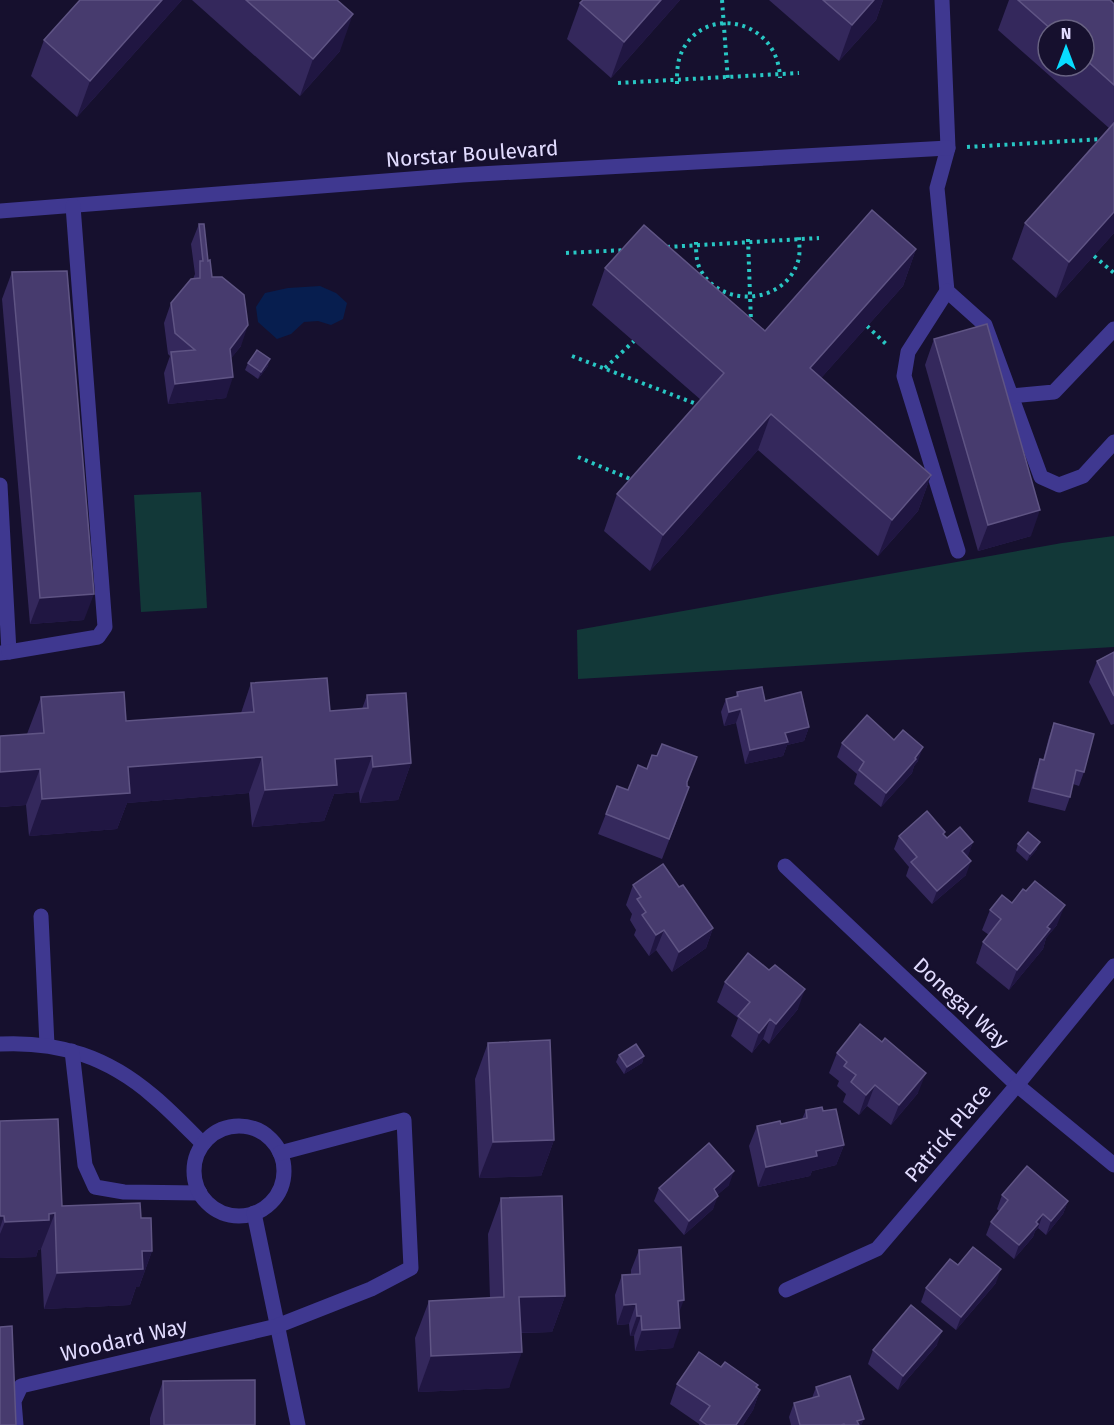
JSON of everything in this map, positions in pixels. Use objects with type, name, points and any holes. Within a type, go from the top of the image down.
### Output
[{"type":"street","points":[[942,0],[948,148],[937,188],[947,291],[908,352],[904,376],[958,551]]},
{"type":"street","name":"Norstar Boulevard","points":[[0,211],[462,175],[948,148]]},
{"type":"street","points":[[0,485],[5,652],[98,637],[105,627],[73,206]]},
{"type":"street","points":[[947,291],[985,325],[1041,477],[1059,485],[1083,476],[1114,442]]},
{"type":"street","points":[[1011,396],[1054,392],[1114,329]]},
{"type":"street","name":"Donegal Way","points":[[785,866],[1017,1085],[1114,1165]]},
{"type":"street","points":[[41,916],[47,1045]]},
{"type":"street","name":"Patrick Place","points":[[786,1290],[877,1249],[1017,1085],[1114,966]]},
{"type":"street","points":[[0,1044],[24,1042],[47,1045],[104,1062],[153,1095],[203,1144]]},
{"type":"street","points":[[72,1051],[85,1165],[95,1187],[124,1192],[200,1193]]},
{"type":"street","name":"Woodard Way","points":[[16,1425],[14,1401],[21,1386],[277,1326],[371,1288],[411,1268],[404,1120],[280,1153]]},
{"type":"street","points":[[244,1126],[259,1131],[272,1140],[280,1153],[284,1167],[283,1182],[278,1195],[254,1214],[229,1215],[213,1207],[200,1193],[195,1181],[197,1155],[203,1144],[215,1134],[229,1128],[244,1126]]},
{"type":"street","points":[[254,1214],[298,1425]]},
{"type":"path","points":[[722,0],[728,79]]},
{"type":"path","points":[[677,82],[681,53],[692,37],[710,27],[724,24],[740,25],[762,36],[775,52],[780,76]]},
{"type":"path","points":[[618,83],[677,82],[799,74]]},
{"type":"path","points":[[948,148],[1114,138]]},
{"type":"path","points":[[660,248],[799,237],[819,238]]},
{"type":"path","points":[[696,244],[699,268],[712,283],[720,290],[733,295],[750,297],[769,293],[790,277],[798,263],[799,237]]},
{"type":"path","points":[[748,241],[751,332]]},
{"type":"path","points":[[566,253],[636,249]]},
{"type":"path","points":[[1094,256],[1114,273]]},
{"type":"path","points":[[867,327],[887,345]]},
{"type":"path","points":[[604,368],[634,341]]},
{"type":"path","points":[[572,356],[700,405]]},
{"type":"path","points":[[578,457],[643,486]]},
{"type":"green space","points":[[201,492],[207,608],[141,612],[134,495]]},
{"type":"green space","points":[[1114,536],[1114,647],[578,679],[577,630],[1062,543]]},
{"type":"water","points":[[320,286],[336,293],[347,303],[343,319],[331,325],[318,321],[304,322],[291,334],[277,339],[258,322],[256,307],[265,293],[288,288]]},
{"type":"building","points":[[80,0],[162,0],[90,81],[44,40]]},
{"type":"building","points":[[246,0],[337,0],[353,14],[313,59]]},
{"type":"building","points":[[583,0],[661,0],[624,42],[580,3]]},
{"type":"building","points":[[823,0],[874,0],[852,25]]},
{"type":"building","points":[[1018,0],[1110,0],[1114,4],[1114,85],[1096,69],[1096,18],[1038,18]]},
{"type":"building","points":[[1114,123],[1114,212],[1069,262],[1025,223]]},
{"type":"building","points":[[872,210],[916,249],[810,368],[931,475],[892,520],[771,414],[663,535],[617,494],[724,373],[605,268],[644,225],[765,331]]},
{"type":"building","points":[[199,224],[204,224],[212,277],[222,277],[244,295],[248,325],[230,349],[233,377],[175,384],[171,352],[195,350],[175,333],[171,303],[191,279],[200,278],[200,261],[203,261]]},
{"type":"building","points":[[67,271],[94,594],[40,598],[12,272]]},
{"type":"building","points":[[987,324],[1040,510],[988,525],[934,339]]},
{"type":"building","points":[[257,350],[270,359],[261,372],[248,363]]},
{"type":"building","points":[[1114,652],[1114,696],[1097,661]]},
{"type":"building","points":[[327,678],[330,711],[368,708],[367,695],[406,693],[411,763],[373,767],[372,756],[335,759],[337,785],[265,790],[262,757],[128,767],[130,793],[42,799],[40,769],[0,772],[0,736],[44,733],[41,697],[124,692],[126,721],[254,712],[251,683]]},
{"type":"building","points":[[762,687],[765,701],[801,692],[809,727],[785,733],[788,742],[750,750],[741,709],[729,712],[726,699],[738,696],[737,692]]},
{"type":"building","points":[[867,715],[894,740],[903,730],[923,747],[916,759],[886,793],[859,770],[864,762],[842,743]]},
{"type":"building","points":[[1054,723],[1094,734],[1084,772],[1076,770],[1070,797],[1033,788],[1040,759],[1044,760]]},
{"type":"building","points":[[662,744],[697,757],[687,782],[689,787],[669,839],[606,814],[617,786],[628,790],[638,765],[647,769],[652,755],[657,756]]},
{"type":"building","points":[[927,811],[945,832],[943,834],[947,838],[960,827],[973,842],[962,851],[971,861],[937,891],[911,862],[917,857],[899,836]]},
{"type":"building","points":[[1028,832],[1040,842],[1030,854],[1018,844]]},
{"type":"building","points":[[663,864],[679,887],[683,885],[713,928],[679,952],[664,930],[656,935],[642,915],[646,912],[637,899],[641,897],[633,885]]},
{"type":"building","points":[[1035,881],[1065,905],[1047,927],[1050,929],[1017,970],[983,942],[1001,919],[990,910],[1002,895],[1012,903],[1023,889],[1026,891]]},
{"type":"building","points":[[748,953],[769,970],[775,965],[805,989],[776,1024],[770,1019],[759,1033],[738,1016],[750,1002],[725,982]]},
{"type":"building","points":[[860,1024],[882,1042],[885,1038],[926,1073],[899,1105],[875,1085],[866,1095],[851,1082],[856,1075],[844,1066],[847,1062],[837,1053]]},
{"type":"building","points":[[550,1040],[554,1140],[493,1142],[488,1043]]},
{"type":"building","points":[[636,1044],[644,1056],[627,1067],[619,1055]]},
{"type":"building","points":[[822,1107],[823,1111],[836,1109],[844,1145],[816,1151],[817,1156],[766,1167],[757,1126],[780,1121],[781,1124],[807,1118],[806,1110]]},
{"type":"building","points":[[58,1119],[62,1206],[140,1203],[141,1218],[151,1218],[152,1251],[142,1251],[143,1269],[57,1273],[55,1213],[49,1214],[49,1220],[5,1222],[4,1216],[0,1216],[0,1121]]},
{"type":"building","points":[[709,1143],[734,1171],[714,1189],[718,1196],[689,1221],[659,1188]]},
{"type":"building","points":[[1027,1166],[1068,1201],[1051,1221],[1043,1214],[1036,1222],[1038,1224],[1019,1245],[991,1222],[1008,1200],[1002,1195]]},
{"type":"building","points":[[562,1196],[565,1296],[519,1297],[522,1352],[431,1356],[429,1301],[504,1297],[501,1198]]},
{"type":"building","points":[[681,1247],[684,1300],[678,1301],[680,1328],[642,1330],[641,1316],[637,1316],[636,1304],[624,1305],[622,1275],[640,1274],[639,1250]]},
{"type":"building","points":[[973,1247],[1001,1269],[961,1317],[926,1288],[950,1259],[958,1265]]},
{"type":"building","points":[[911,1305],[942,1331],[903,1376],[873,1350]]},
{"type":"building","points":[[12,1326],[16,1425],[0,1425],[0,1327]]},
{"type":"building","points":[[699,1352],[721,1367],[725,1362],[758,1385],[756,1387],[760,1390],[736,1425],[707,1425],[700,1420],[710,1406],[677,1384]]},
{"type":"building","points":[[850,1376],[864,1419],[857,1421],[859,1425],[800,1425],[794,1403],[819,1396],[816,1387]]},
{"type":"building","points":[[255,1380],[255,1425],[164,1425],[163,1381]]}]
